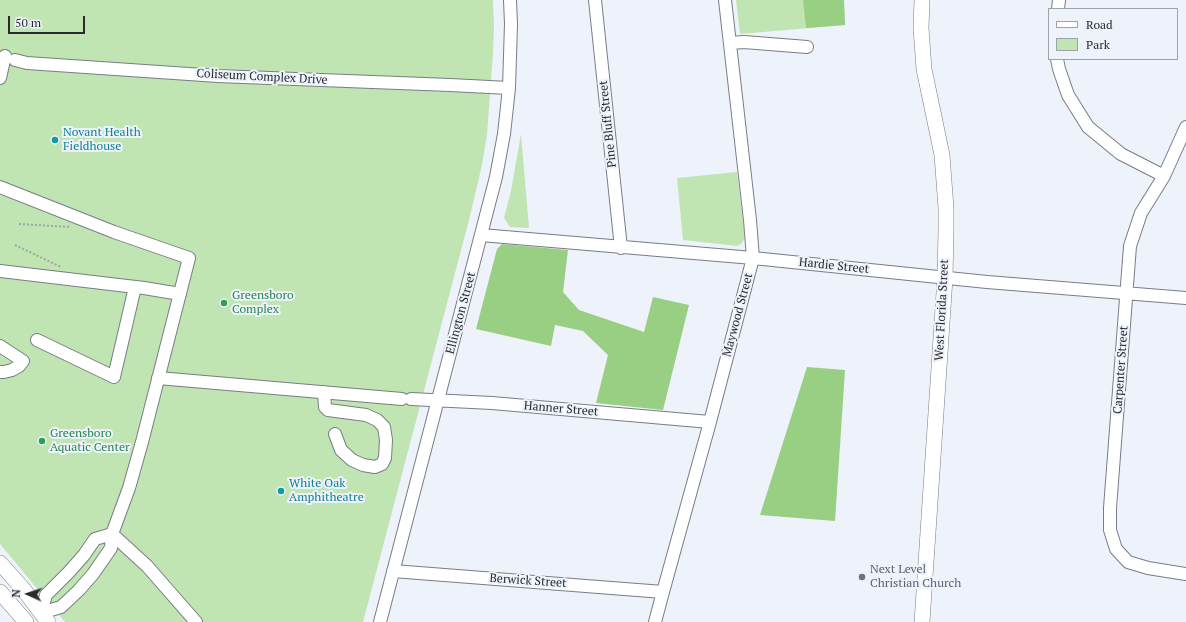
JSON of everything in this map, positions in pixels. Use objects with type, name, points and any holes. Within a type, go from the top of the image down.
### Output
[{"type":"main road","name":"West Florida Street","points":[[922,0],[921,28],[924,69],[942,155],[945,188],[946,229],[922,622]]},
{"type":"main road","points":[[0,564],[24,590],[40,619]]},
{"type":"main road","points":[[0,592],[26,622]]},
{"type":"street","name":"Ellington Street","points":[[380,622],[496,177],[504,134],[509,88],[511,24],[510,0]]},
{"type":"street","name":"Pine Bluff Street","points":[[595,0],[621,248]]},
{"type":"street","name":"Maywood Street","points":[[655,622],[753,258],[725,0]]},
{"type":"street","points":[[730,43],[744,42],[807,47]]},
{"type":"street","name":"Coliseum Complex Drive","points":[[0,78],[10,58],[27,62],[218,76],[509,88]]},
{"type":"street","points":[[1057,60],[1068,95],[1088,127],[1121,154],[1164,176]]},
{"type":"street","name":"Carpenter Street","points":[[1186,127],[1164,176],[1141,213],[1130,246],[1110,508],[1110,530],[1116,549],[1128,562],[1148,568],[1186,574]]},
{"type":"street","points":[[0,187],[124,236],[189,258],[129,488],[112,534],[110,548],[103,561],[89,580],[61,608],[40,619]]},
{"type":"street","name":"Hardie Street","points":[[481,235],[753,258],[944,278],[1186,298]]},
{"type":"street","points":[[0,272],[135,287],[180,294]]},
{"type":"street","points":[[37,340],[114,377],[135,287]]},
{"type":"street","points":[[0,346],[23,361],[19,366],[12,370],[0,372]]},
{"type":"street","name":"Hanner Street","points":[[158,378],[407,399],[492,403],[710,422]]},
{"type":"street","points":[[324,392],[325,407],[328,410],[366,415],[377,420],[384,427],[386,440],[385,458],[382,464],[375,467],[363,465],[352,460],[341,450],[335,434]]},
{"type":"street","points":[[40,619],[46,595],[84,555],[95,539],[112,534]]},
{"type":"street","points":[[112,534],[147,566],[196,622]]},
{"type":"street","name":"Berwick Street","points":[[393,571],[662,592]]},
{"type":"path","points":[[19,224],[68,227],[90,223]]},
{"type":"path","points":[[15,245],[64,268]]},
{"type":"green space","name":"Greensboro Complex","points":[[0,0],[493,0],[493,53],[487,135],[482,165],[469,220],[363,622],[65,622],[0,544]]},
{"type":"green space","points":[[736,0],[844,0],[845,25],[740,34]]},
{"type":"green space","points":[[803,0],[844,0],[845,25],[806,28]]},
{"type":"green space","points":[[521,134],[529,228],[510,227],[504,218],[511,191]]},
{"type":"green space","points":[[737,172],[745,237],[742,243],[737,246],[683,240],[677,178]]},
{"type":"green space","points":[[502,244],[568,250],[563,292],[579,310],[644,332],[653,297],[689,305],[663,410],[596,403],[608,355],[583,331],[555,325],[551,346],[476,329],[497,249]]},
{"type":"green space","points":[[807,367],[845,370],[835,521],[760,515]]},
{"type":"place","name":"Novant Health Fieldhouse","points":[[55,140]]},
{"type":"place","name":"Greensboro Complex","points":[[224,303]]},
{"type":"place","name":"Greensboro Aquatic Center","points":[[42,441]]},
{"type":"place","name":"White Oak Amphitheatre","points":[[281,491]]},
{"type":"place","name":"Next Level Christian Church","points":[[862,577]]}]
